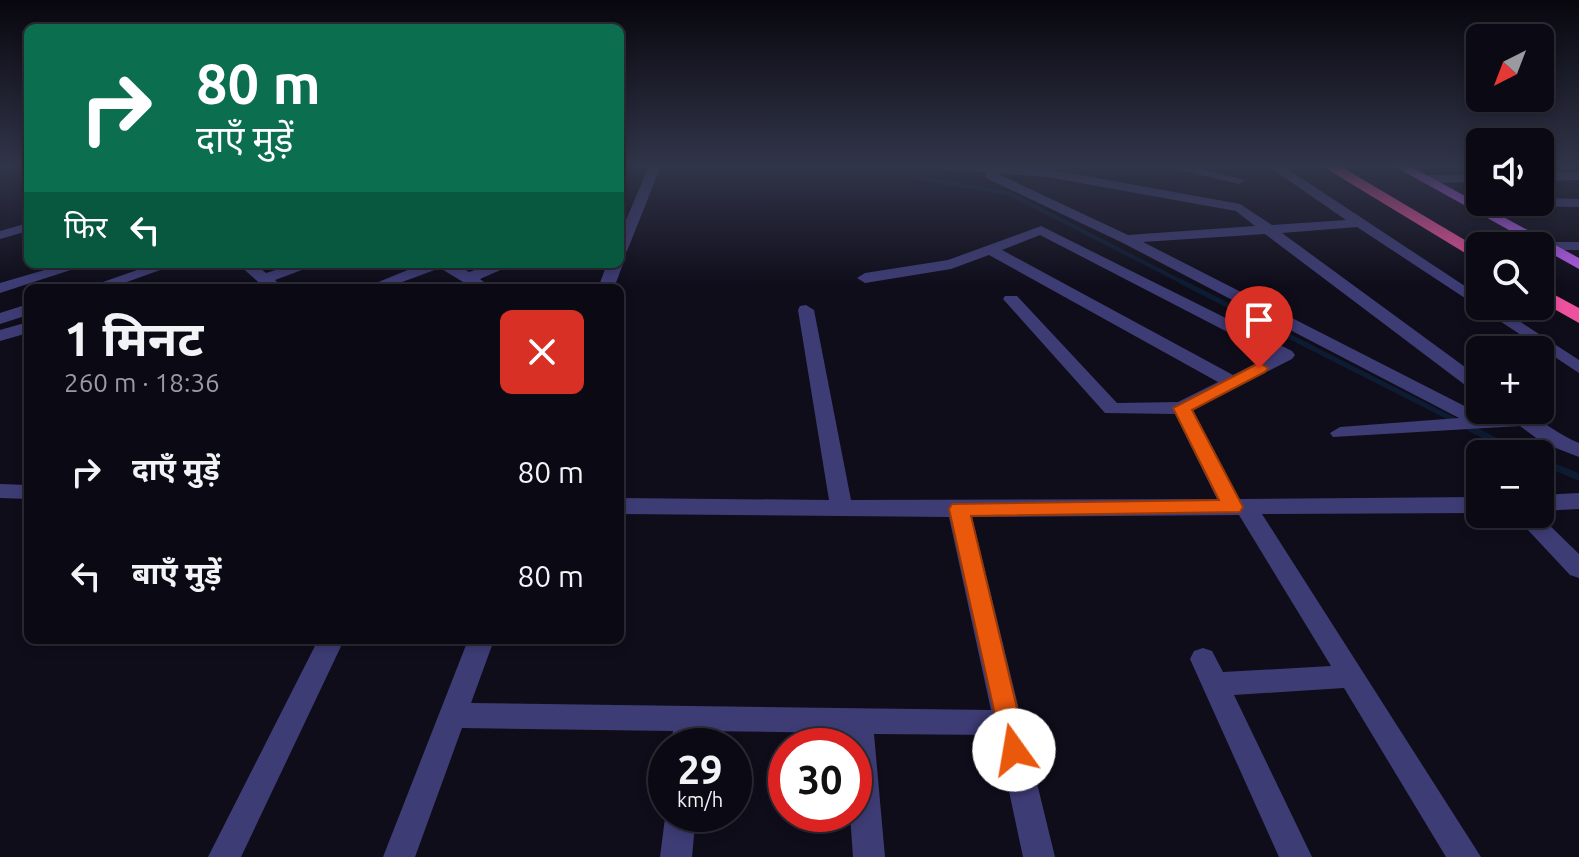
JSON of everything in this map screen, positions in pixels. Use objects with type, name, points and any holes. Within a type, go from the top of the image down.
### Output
[{"type":"highway","points":[[1395,206],[1466,249]]},
{"type":"highway","points":[[1420,206],[1466,233]]},
{"type":"highway","points":[[1554,284],[1579,299]]},
{"type":"highway","points":[[1554,302],[1579,317]]},
{"type":"main road","points":[[1496,216],[1521,232]]},
{"type":"main road","points":[[1554,252],[1579,264]]},
{"type":"street","points":[[1056,206],[1126,239],[1153,256],[1466,417]]},
{"type":"street","points":[[1229,206],[1240,208],[1466,377]]},
{"type":"street","points":[[1334,206],[1466,294]]},
{"type":"street","points":[[624,241],[637,207]]},
{"type":"street","points":[[1126,239],[1360,223]]},
{"type":"street","points":[[0,235],[24,228]]},
{"type":"street","points":[[865,278],[951,264],[1041,230],[1125,267],[1286,355],[1182,408],[1112,409],[1011,299]]},
{"type":"street","points":[[1554,246],[1579,246]]},
{"type":"street","points":[[990,249],[1232,382]]},
{"type":"street","points":[[1125,267],[1153,256]]},
{"type":"street","points":[[0,288],[68,268]]},
{"type":"street","points":[[115,268],[129,283],[161,268]]},
{"type":"street","points":[[251,268],[270,284],[302,268]]},
{"type":"street","points":[[383,284],[425,268]]},
{"type":"street","points":[[452,268],[478,284]]},
{"type":"street","points":[[468,278],[495,268]]},
{"type":"street","points":[[0,319],[24,310]]},
{"type":"street","points":[[806,310],[841,508]]},
{"type":"street","points":[[1506,320],[1579,368]]},
{"type":"street","points":[[0,336],[24,328]]},
{"type":"street","points":[[1182,408],[1239,507],[1352,676],[1465,857]]},
{"type":"street","points":[[1340,433],[1466,424]]},
{"type":"street","points":[[1529,424],[1550,439],[1579,450]]},
{"type":"street","points":[[1554,502],[1579,501]]},
{"type":"street","points":[[624,506],[959,509],[1466,505]]},
{"type":"street","points":[[959,509],[1039,857]]},
{"type":"street","points":[[1538,528],[1579,569]]},
{"type":"street","points":[[224,857],[329,644]]},
{"type":"street","points":[[399,857],[480,644]]},
{"type":"street","points":[[1296,857],[1209,672],[1352,676]]},
{"type":"street","points":[[454,715],[648,729]]},
{"type":"street","points":[[750,728],[859,721],[1008,723]]},
{"type":"street","points":[[859,721],[869,857]]},
{"type":"street","points":[[676,857],[678,832]]},
{"type":"waterway","points":[[1033,206],[1184,283]]},
{"type":"waterway","points":[[1180,281],[1474,430]]},
{"type":"waterway","points":[[1470,428],[1494,440]]},
{"type":"waterway","points":[[1554,467],[1579,477]]},
{"type":"route","points":[[1014,750],[959,509],[1232,507],[1182,408],[1259,368]]}]
